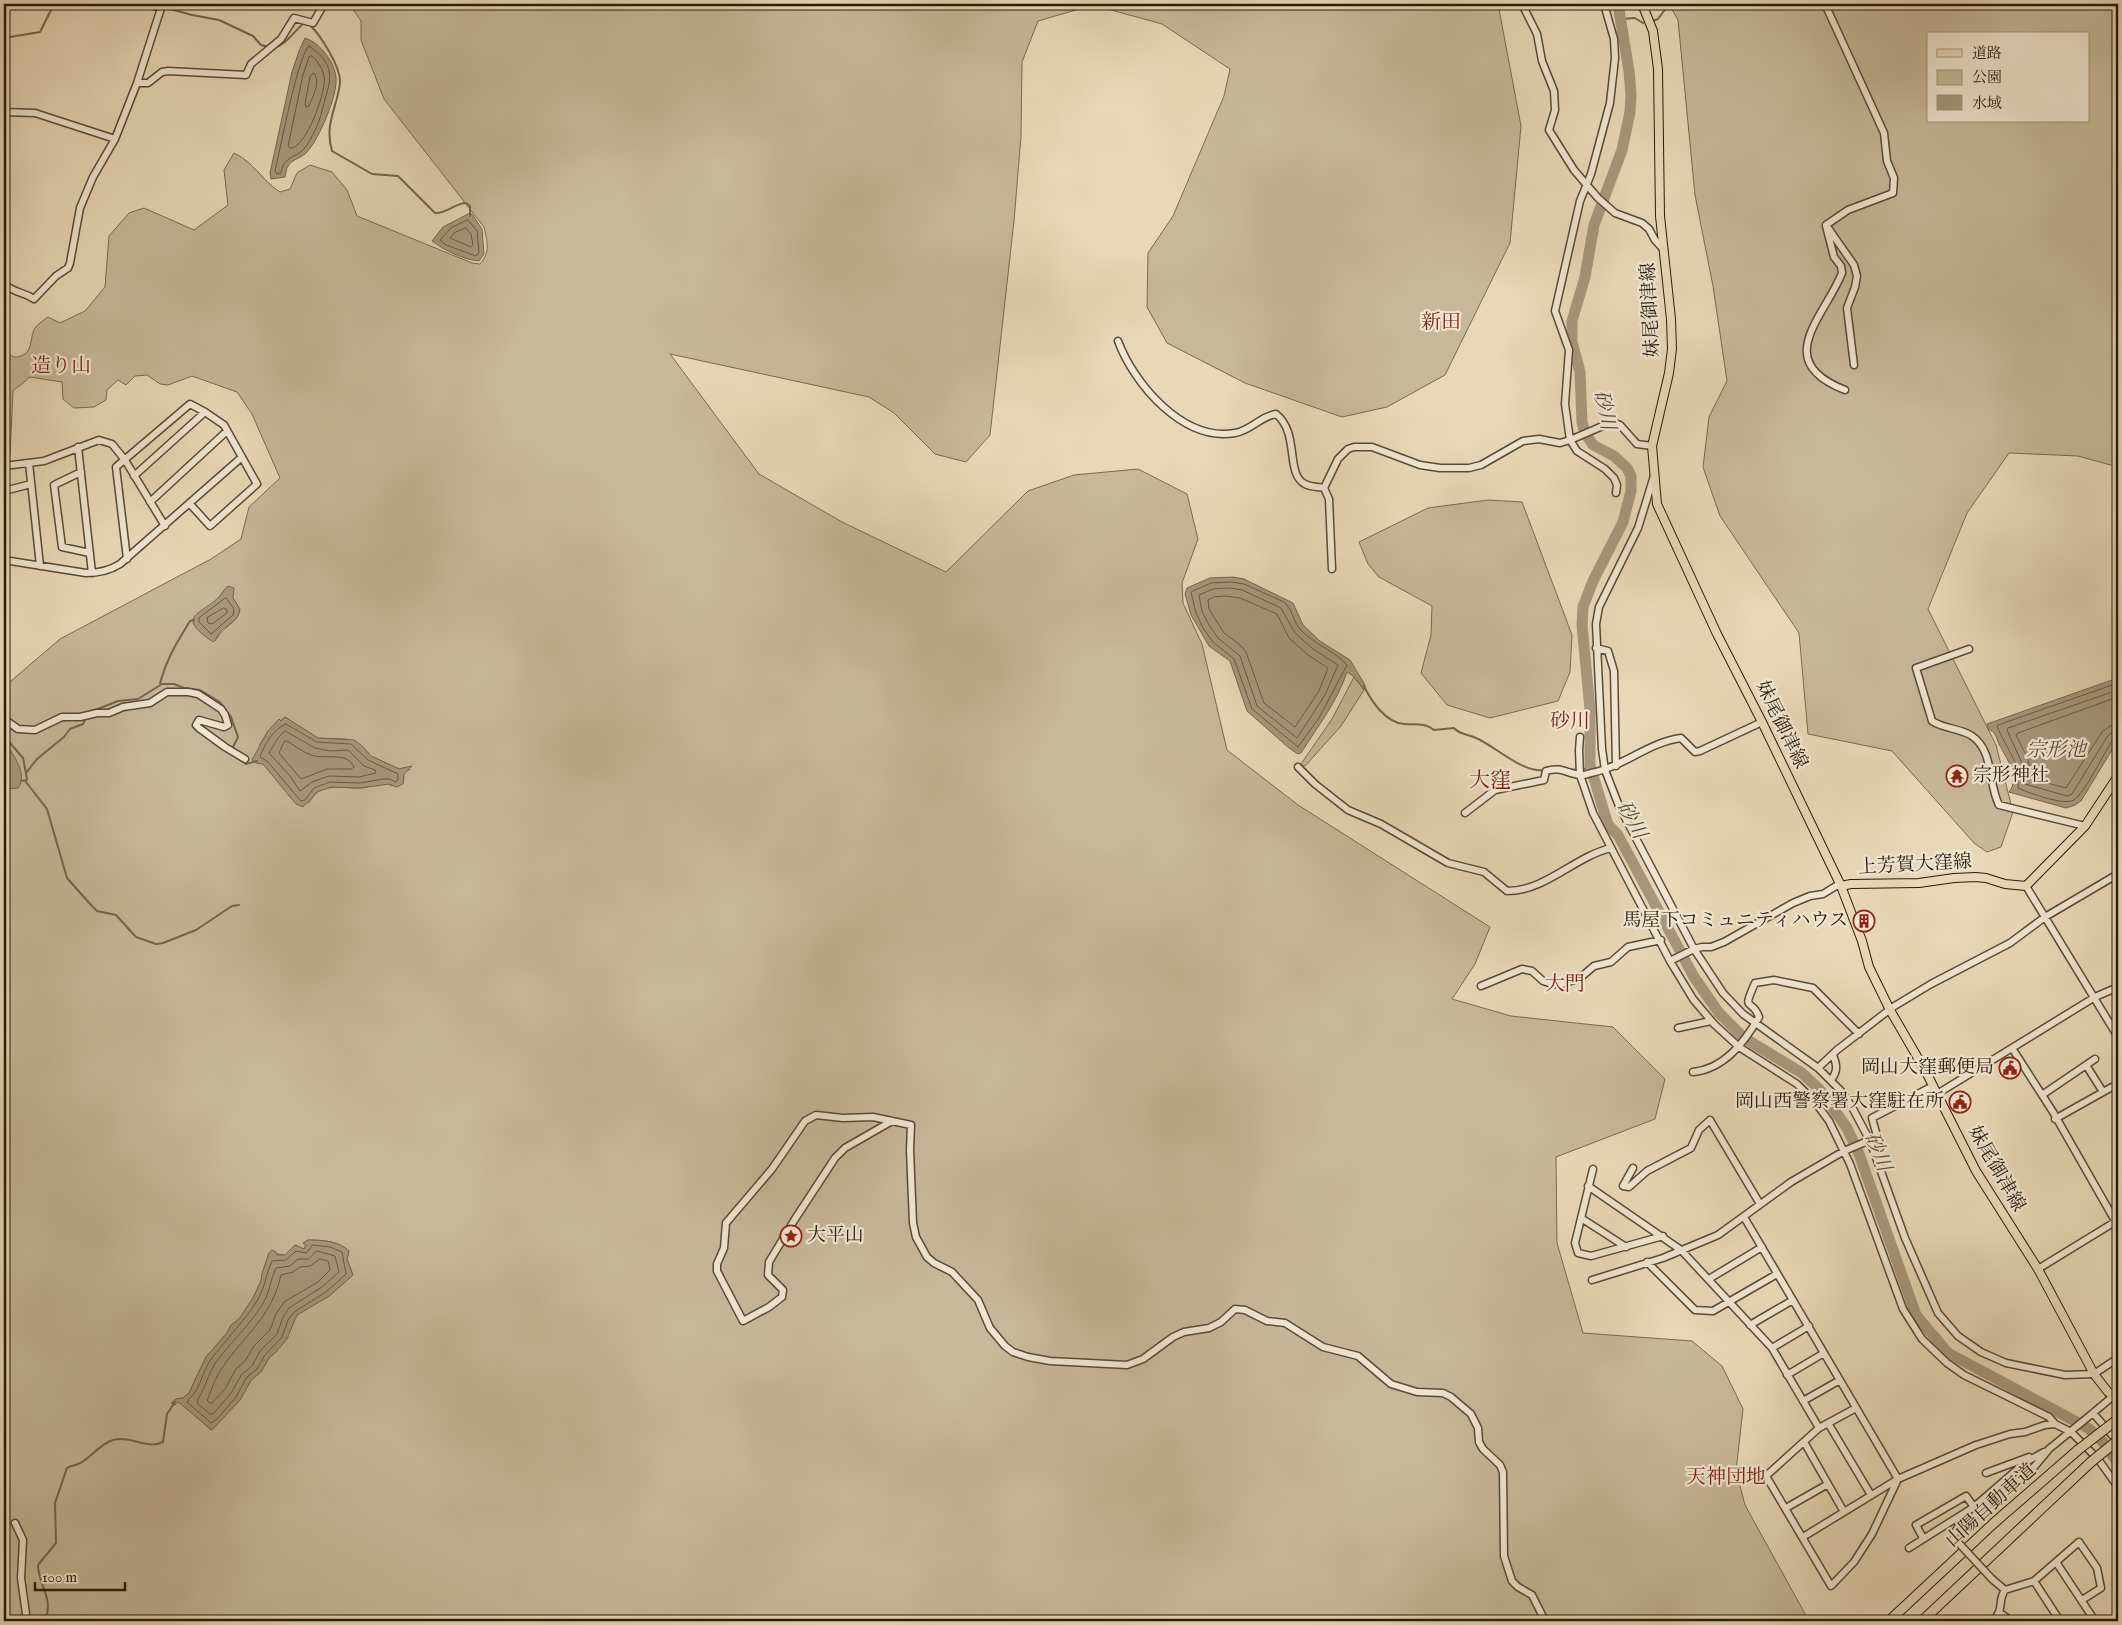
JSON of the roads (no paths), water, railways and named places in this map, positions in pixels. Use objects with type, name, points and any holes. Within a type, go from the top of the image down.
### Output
[{"type":"highway","name":"山陽自動車道","points":[[1889,1621],[1994,1523],[2078,1450],[2118,1420]]},
{"type":"highway","name":"山陽自動車道","points":[[1922,1621],[2091,1462],[2118,1441]]},
{"type":"main road","name":"妹尾御津線","points":[[1642,4],[1653,32],[1658,69],[1660,216],[1671,319],[1672,348],[1669,373],[1652,446],[1658,504],[1717,634],[1762,722],[1841,886],[1862,941],[1869,967],[1890,1010],[1938,1094],[1976,1171],[2038,1269],[2094,1374],[2117,1396]]},
{"type":"main road","points":[[2026,886],[2085,826],[2118,776]]},
{"type":"main road","name":"上芳賀大窪線","points":[[1841,886],[1851,884],[1925,883],[1954,878],[1976,877],[2005,884],[2026,886]]},
{"type":"street","points":[[4,284],[12,291],[26,294],[34,299],[56,276],[68,268],[80,208],[93,177],[115,139],[162,8],[147,4]]},
{"type":"street","points":[[136,83],[148,83],[162,72],[168,70],[246,75],[251,64],[281,38],[294,18],[313,23],[324,4]]},
{"type":"street","points":[[1522,4],[1537,34],[1542,61],[1554,91],[1555,110],[1549,130],[1561,152],[1607,207],[1615,213],[1642,223],[1649,229],[1655,240],[1664,250]]},
{"type":"street","points":[[1604,4],[1614,39],[1615,58],[1606,119],[1591,174],[1580,201],[1555,311],[1569,350],[1565,404],[1572,440],[1578,451],[1605,469],[1614,478],[1617,486],[1616,493]]},
{"type":"street","points":[[1825,4],[1884,133],[1887,161],[1894,178],[1895,190],[1893,193],[1848,210],[1826,225]]},
{"type":"street","points":[[4,112],[35,113],[115,139]]},
{"type":"street","points":[[1826,225],[1854,265],[1857,276],[1847,308],[1854,365]]},
{"type":"street","points":[[1826,225],[1834,257],[1841,266],[1842,273],[1811,330],[1806,345],[1807,356],[1814,372],[1824,381],[1845,390]]},
{"type":"street","points":[[1118,341],[1124,357],[1133,372],[1168,411],[1184,423],[1214,434],[1234,434],[1246,430],[1276,414],[1283,420],[1291,440],[1298,478],[1310,486],[1324,488]]},
{"type":"street","points":[[127,559],[116,467],[190,404],[224,425],[257,484],[210,526],[190,504]]},
{"type":"street","points":[[134,476],[205,412]]},
{"type":"street","points":[[1332,569],[1329,500],[1324,488],[1338,459],[1348,449],[1372,447],[1420,465],[1440,468],[1469,468],[1481,465],[1523,442],[1539,439],[1560,443],[1572,440],[1601,425],[1616,422],[1637,444],[1652,446]]},
{"type":"street","points":[[150,502],[227,431]]},
{"type":"street","points":[[4,466],[44,461],[100,440],[112,444],[125,460],[165,526]]},
{"type":"street","points":[[78,448],[92,573]]},
{"type":"street","points":[[4,560],[92,573],[112,569],[127,559],[242,457]]},
{"type":"street","points":[[29,463],[40,566]]},
{"type":"street","points":[[81,472],[54,485],[62,547],[90,553]]},
{"type":"street","points":[[1654,474],[1638,528],[1599,607],[1596,624],[1603,771],[1618,806],[1692,950],[1723,993],[1754,1026],[1818,1068],[1843,1092],[1852,1107],[1867,1142],[1928,1292],[1938,1313],[1958,1336],[1981,1352],[2006,1363],[2065,1375],[2094,1374],[2118,1358]]},
{"type":"street","points":[[4,491],[31,484]]},
{"type":"street","points":[[1596,648],[1608,651],[1614,671],[1616,766]]},
{"type":"street","points":[[1969,649],[1916,668],[1932,721],[1938,725],[1960,730],[1973,737],[1980,744],[1986,755],[1999,805],[2085,826]]},
{"type":"street","points":[[4,719],[18,729],[29,731],[40,729],[62,717],[109,714],[123,707],[146,704],[167,692],[188,692],[198,694],[216,706],[225,715],[228,725],[227,727],[203,720],[197,722],[196,725],[202,732],[245,759]]},
{"type":"street","points":[[1465,813],[1495,790],[1544,780],[1546,771],[1551,769],[1580,772],[1603,771],[1670,739],[1681,738],[1695,752],[1762,722]]},
{"type":"street","points":[[1580,737],[1580,772],[1593,813],[1639,903],[1693,999],[1711,1021],[1740,1046],[1784,1075],[1809,1096],[1830,1121],[1845,1151],[1903,1309],[1922,1339],[1947,1364],[1964,1375],[2048,1417],[2055,1424],[2071,1432],[2098,1458],[2118,1487]]},
{"type":"street","points":[[1298,767],[1315,784],[1348,810],[1381,824],[1448,863],[1484,872],[1507,891],[1532,887],[1598,852],[1611,848]]},
{"type":"street","points":[[1818,1068],[1890,1010],[1931,984],[2010,943],[2045,917],[2118,874]]},
{"type":"street","points":[[1672,961],[1702,946],[1711,947],[1724,942],[1793,903],[1810,896],[1823,894],[1836,886],[1841,886]]},
{"type":"street","points":[[2026,886],[2118,1037]]},
{"type":"street","points":[[1481,986],[1522,969],[1532,971],[1543,981],[1552,984],[1562,984],[1580,978],[1594,966],[1611,962],[1628,947],[1661,940]]},
{"type":"street","points":[[1693,1072],[1714,1068],[1740,1046],[1754,1026],[1759,1015],[1748,1004],[1747,1000],[1755,983],[1774,980],[1814,988],[1859,1034]]},
{"type":"street","points":[[1938,1094],[2095,997],[2118,987]]},
{"type":"street","points":[[1678,1028],[1711,1021]]},
{"type":"street","points":[[2012,1048],[2117,1223],[2038,1269]]},
{"type":"street","points":[[1831,1080],[1836,1074],[1837,1064],[1833,1055]]},
{"type":"street","points":[[2042,1096],[2095,1059]]},
{"type":"street","points":[[2086,1065],[2103,1092]]},
{"type":"street","points":[[1592,1280],[1681,1250],[1718,1235],[1791,1182],[1845,1151],[1877,1136],[1872,1118],[1933,1086]]},
{"type":"street","points":[[2055,1119],[2112,1086]]},
{"type":"street","points":[[892,1121],[845,1148],[835,1158],[769,1262],[768,1275],[783,1290],[782,1297],[769,1307],[743,1321],[718,1271],[717,1264],[724,1248],[726,1223],[772,1169],[805,1121],[816,1115],[843,1118],[872,1117],[892,1121],[911,1125],[910,1150],[913,1223],[916,1238],[921,1248],[934,1263],[952,1272],[969,1290],[981,1305],[990,1328],[1005,1346],[1013,1352],[1028,1358],[1050,1362],[1127,1365],[1143,1359],[1173,1337],[1184,1332],[1209,1328],[1221,1322],[1234,1309],[1245,1310],[1267,1322],[1285,1323],[1323,1347],[1358,1356],[1391,1384],[1416,1392],[1443,1393],[1456,1400],[1472,1414],[1483,1449],[1500,1464],[1503,1472],[1505,1562],[1512,1581],[1532,1595],[1545,1621]]},
{"type":"street","points":[[1633,1168],[1623,1186],[1629,1187],[1647,1171],[1691,1148],[1700,1130],[1710,1120],[1760,1204]]},
{"type":"street","points":[[1593,1169],[1575,1247],[1581,1256],[1591,1256],[1663,1236]]},
{"type":"street","points":[[1588,1186],[1663,1236],[1681,1250],[1709,1279],[1772,1348],[1819,1428]]},
{"type":"street","points":[[1744,1217],[1898,1479]]},
{"type":"street","points":[[1581,1218],[1626,1247]]},
{"type":"street","points":[[1709,1279],[1762,1248]]},
{"type":"street","points":[[1647,1262],[1695,1310],[1714,1311],[1777,1274]]},
{"type":"street","points":[[1750,1324],[1793,1300]]},
{"type":"street","points":[[1772,1348],[1809,1326]]},
{"type":"street","points":[[1788,1375],[1824,1353]]},
{"type":"street","points":[[1803,1401],[1840,1380]]},
{"type":"street","points":[[1909,1548],[1974,1507],[2036,1456],[2071,1432],[2117,1396]]},
{"type":"street","points":[[1856,1408],[1819,1428],[1766,1476],[1831,1586],[1854,1562],[1872,1534],[1898,1479]]},
{"type":"street","points":[[2092,1414],[2118,1441]]},
{"type":"street","points":[[1828,1423],[1871,1495]]},
{"type":"street","points":[[1803,1537],[1898,1479],[1976,1445],[2010,1434],[2055,1424]]},
{"type":"street","points":[[1804,1442],[1844,1512]]},
{"type":"street","points":[[2004,1590],[1954,1538],[1954,1534],[1960,1524],[1973,1517],[2034,1467],[2048,1449]]},
{"type":"street","points":[[1986,1473],[2036,1456]]},
{"type":"street","points":[[1786,1508],[1828,1484]]},
{"type":"street","points":[[1923,1538],[1916,1525],[1966,1496],[1974,1507]]},
{"type":"street","points":[[15,1523],[23,1540],[21,1578],[27,1621]]},
{"type":"street","points":[[2004,1590],[2034,1581],[2079,1542],[2097,1568],[2101,1588],[2082,1600]]},
{"type":"street","points":[[2056,1562],[2095,1621]]},
{"type":"street","points":[[2034,1581],[2060,1621]]},
{"type":"street","points":[[1992,1621],[2000,1613],[2004,1590]]},
{"type":"street","points":[[2000,1613],[2010,1621]]},
{"type":"water","points":[[305,38],[321,48],[329,59],[336,77],[334,94],[327,116],[312,146],[305,154],[290,164],[285,177],[271,179],[270,173],[292,72]]},
{"type":"water","points":[[468,214],[472,214],[482,229],[484,254],[479,261],[454,254],[432,241],[443,227]]},
{"type":"water","points":[[1233,577],[1244,579],[1293,603],[1303,625],[1320,641],[1350,660],[1365,685],[1365,690],[1347,672],[1333,704],[1301,753],[1298,754],[1289,748],[1247,711],[1230,661],[1209,646],[1191,615],[1185,594],[1187,588],[1210,578]]},
{"type":"water","points":[[228,586],[234,588],[233,598],[240,609],[239,613],[235,620],[221,631],[213,642],[195,627],[194,617],[218,598]]},
{"type":"water","name":"宗形池","points":[[2112,680],[2118,682],[2118,740],[2081,801],[2066,808],[2009,792],[2012,786],[2013,774],[1995,735],[1988,729],[1987,724]]},
{"type":"water","points":[[285,717],[318,738],[354,740],[371,756],[399,769],[412,766],[404,774],[403,784],[397,787],[389,784],[360,788],[331,787],[317,792],[303,807],[296,804],[263,764],[252,760],[268,731],[279,719],[281,721]]},
{"type":"water","points":[[4,745],[12,753],[21,771],[21,783],[18,788],[4,789]]},
{"type":"water","points":[[308,1240],[330,1242],[340,1245],[349,1251],[347,1259],[353,1275],[329,1296],[297,1315],[287,1339],[269,1358],[261,1372],[251,1380],[240,1400],[212,1430],[178,1402],[175,1405],[171,1403],[189,1393],[206,1357],[227,1333],[231,1325],[239,1319],[253,1298],[261,1281],[269,1253],[272,1250],[277,1255],[285,1255],[295,1245],[304,1249],[306,1245],[303,1243]]},
{"type":"waterway","points":[[4,38],[40,32],[54,4]]},
{"type":"waterway","name":"砂川","points":[[1618,4],[1629,71],[1630,112],[1622,150],[1594,225],[1585,277],[1572,321],[1572,342],[1580,372],[1582,422],[1585,433],[1593,445],[1614,456],[1627,468],[1631,476],[1631,491],[1623,522],[1593,581],[1583,607],[1582,625],[1590,710],[1590,765],[1608,825],[1618,835],[1694,977],[1719,1013],[1744,1038],[1802,1073],[1820,1090],[1847,1128],[1859,1154],[1916,1315],[1948,1353],[2088,1428],[2102,1441],[2118,1463]]},
{"type":"waterway","points":[[1653,21],[1658,19],[1669,4]]},
{"type":"waterway","points":[[163,7],[219,20],[253,36],[261,45],[269,47]]},
{"type":"waterway","points":[[1620,19],[1635,18],[1643,23]]},
{"type":"waterway","points":[[274,48],[287,40],[304,23]]},
{"type":"waterway","points":[[310,25],[330,52],[339,76],[340,83],[329,132],[332,151],[372,174],[398,176],[435,213],[443,212],[466,203],[470,206],[470,216]]},
{"type":"waterway","points":[[160,683],[176,644],[190,621],[194,620]]},
{"type":"waterway","points":[[90,712],[118,701],[138,699],[162,684],[174,684],[184,688],[200,690],[220,702],[231,717],[238,737],[232,749]]},
{"type":"waterway","points":[[1364,686],[1380,710],[1397,723],[1423,725],[1434,730],[1454,728],[1483,742],[1518,763],[1536,770],[1544,770]]},
{"type":"waterway","points":[[21,781],[27,780],[26,773],[37,759],[64,737],[70,729],[83,724],[86,718]]},
{"type":"waterway","points":[[4,736],[23,758],[26,773]]},
{"type":"waterway","points":[[231,753],[246,764],[257,761]]},
{"type":"waterway","points":[[1583,769],[1590,768]]},
{"type":"waterway","points":[[1568,769],[1578,770]]},
{"type":"waterway","points":[[26,782],[47,809],[67,878],[97,911],[116,915],[136,937],[156,944],[163,943],[196,930],[232,906],[239,905]]},
{"type":"waterway","points":[[45,1621],[48,1605],[38,1565],[56,1543],[55,1503],[67,1468],[82,1462],[103,1445],[113,1440],[126,1439],[145,1444],[163,1442],[167,1414],[175,1402]]},
{"type":"place","name":"宗形神社","points":[[1957,776]]},
{"type":"place","name":"馬屋下コミュニティハウス","points":[[1864,921]]},
{"type":"place","name":"岡山大窪郵便局","points":[[2010,1068]]},
{"type":"place","name":"岡山西警察署大窪駐在所","points":[[1960,1102]]},
{"type":"place","name":"大平山","points":[[791,1236]]},
{"type":"district","name":"新田","points":[[1441,322]]},
{"type":"district","name":"造り山","points":[[61,366]]},
{"type":"district","name":"砂川","points":[[1570,721]]},
{"type":"district","name":"大窪","points":[[1490,781]]},
{"type":"district","name":"大門","points":[[1565,984]]},
{"type":"district","name":"天神団地","points":[[1726,1477]]}]
